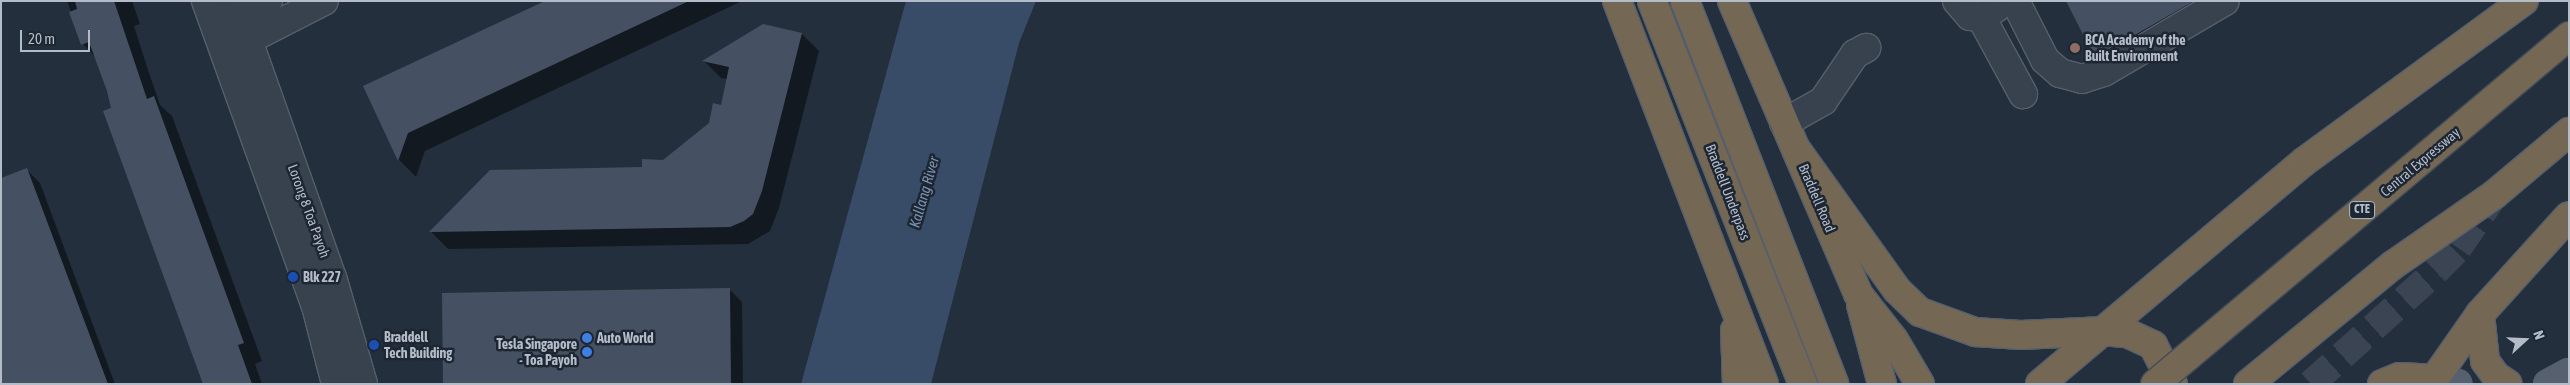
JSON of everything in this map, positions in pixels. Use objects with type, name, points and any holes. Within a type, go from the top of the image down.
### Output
[{"type":"highway","points":[[1617,1],[1764,384]]},
{"type":"highway","name":"Braddell Underpass","points":[[1652,1],[1803,384]]},
{"type":"highway","name":"Braddell Underpass","points":[[1685,1],[1834,384]]},
{"type":"highway","name":"Braddell Road","points":[[1732,1],[1858,294],[1894,340],[1920,384]]},
{"type":"highway","points":[[2040,384],[2304,161],[2524,1]]},
{"type":"highway","name":"Central Expressway","points":[[2155,384],[2569,36]]},
{"type":"highway","points":[[2248,384],[2393,264],[2495,194],[2569,132]]},
{"type":"highway","points":[[1796,149],[1897,290],[1920,312],[1975,332],[2021,335],[2102,331],[2127,333],[2153,345],[2173,384]]},
{"type":"highway","points":[[2382,384],[2399,377],[2441,382],[2480,314],[2569,216]]},
{"type":"highway","points":[[1716,256],[1734,320],[1737,384]]},
{"type":"highway","points":[[1858,294],[1882,384]]},
{"type":"highway","points":[[2480,314],[2485,361],[2496,376],[2508,384]]},
{"type":"main road","points":[[2548,384],[2569,373]]},
{"type":"street","name":"Lorong 8 Toa Payoh","points":[[268,1],[210,13],[316,306],[336,384]]},
{"type":"street","points":[[224,52],[324,1]]},
{"type":"street","points":[[1957,1],[1970,16],[1981,17],[2008,1]]},
{"type":"street","points":[[2015,1],[2045,60],[2060,72],[2082,79],[2104,72],[2225,1]]},
{"type":"street","name":"Lorong 8 Toa Payoh","points":[[237,7],[332,277],[363,384]]},
{"type":"street","points":[[1981,17],[2023,94]]},
{"type":"street","points":[[1784,123],[1823,101],[1855,54],[1866,48]]},
{"type":"water","name":"Kallang River","points":[[906,1],[1036,1],[1019,43],[931,384],[801,384]]},
{"type":"building","points":[[75,1],[114,1],[147,99],[154,96],[244,343],[238,345],[252,384],[203,384],[103,111],[111,108],[107,91],[89,42],[81,45],[69,12],[77,9]]},
{"type":"building","points":[[545,1],[689,1],[408,133],[398,161],[363,86]]},
{"type":"building","points":[[2066,1],[2194,1],[2095,58]]},
{"type":"building","points":[[763,24],[802,33],[762,191],[753,214],[744,221],[730,227],[429,232],[490,170],[642,167],[642,159],[663,160],[709,123],[713,103],[721,105],[729,67],[702,61]]},
{"type":"building","points":[[27,168],[108,384],[1,384],[1,178]]},
{"type":"building","name":"Auto World","points":[[730,288],[731,384],[443,384],[442,293]]},
{"type":"tunnel","points":[[2311,384],[2436,271],[2458,248],[2495,194]]},
{"type":"place","name":"BCA Academy of the Built Environment","points":[[2075,48]]},
{"type":"place","name":"Blk 227","points":[[293,277]]},
{"type":"place","name":"Auto World","points":[[587,338]]},
{"type":"place","name":"Braddell Tech Building","points":[[374,345]]},
{"type":"place","name":"Tesla Singapore - Toa Payoh","points":[[587,352]]}]
